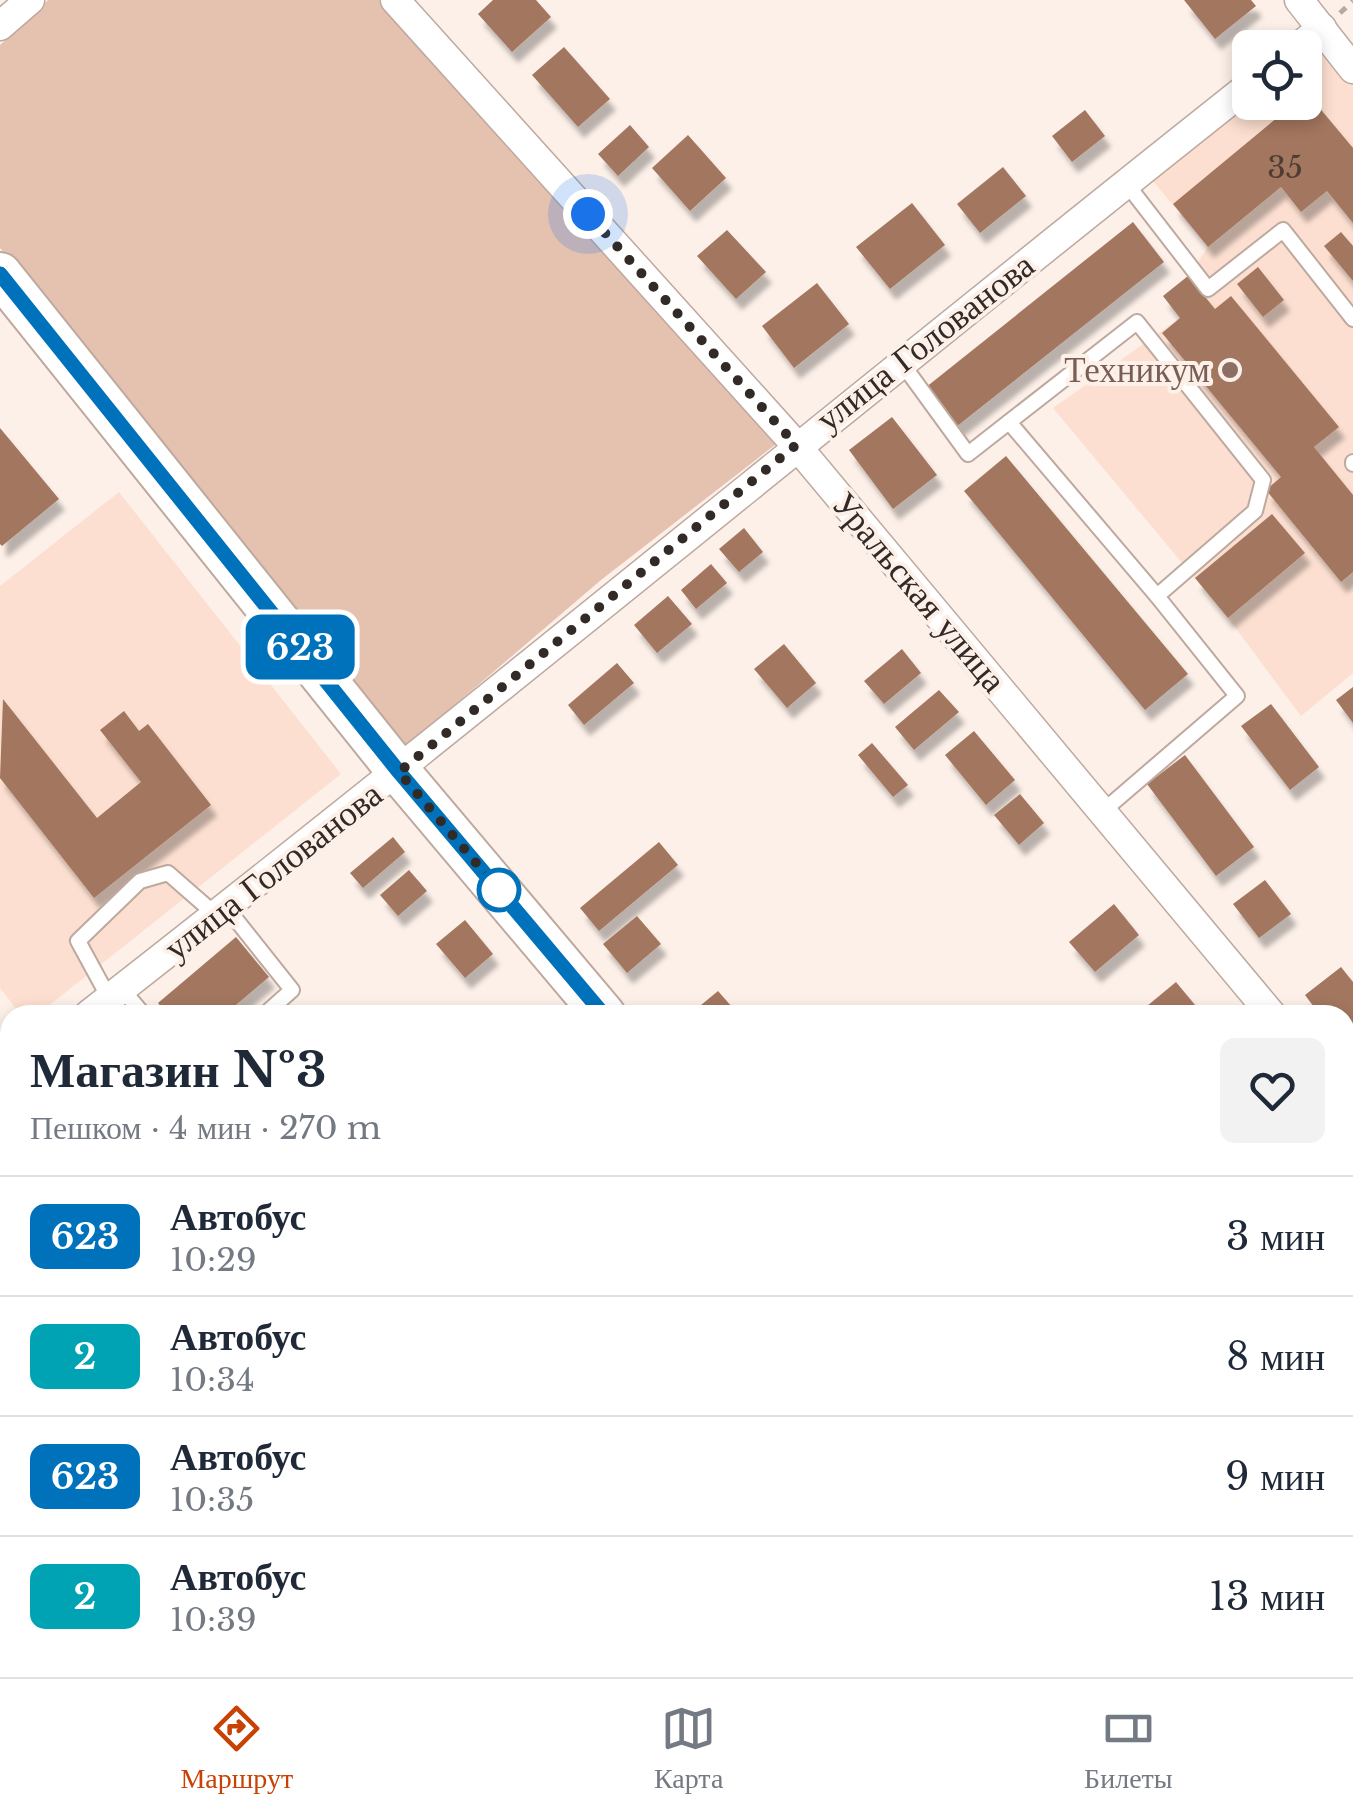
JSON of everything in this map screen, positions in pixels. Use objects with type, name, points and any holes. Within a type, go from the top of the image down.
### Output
[{"type":"main road","points":[[0,274],[399,772],[596,1005]]},
{"type":"street","points":[[0,26],[30,0]]},
{"type":"street","name":"Уральская улица","points":[[396,0],[796,445],[1264,1005]]},
{"type":"street","points":[[1299,0],[1328,23],[1353,69]]},
{"type":"street","points":[[1320,30],[1328,23]]},
{"type":"street","name":"улица Голованова","points":[[106,1001],[399,772],[796,445],[1232,99]]},
{"type":"lane","points":[[1126,183],[1208,289],[1284,230],[1353,318]]},
{"type":"lane","points":[[901,362],[968,454],[1137,322],[1263,480],[1256,511],[1157,596]]},
{"type":"lane","points":[[1009,422],[1237,696],[1102,812]]},
{"type":"lane","points":[[106,1001],[78,941],[140,881],[168,873],[221,911],[292,990],[275,1005]]},
{"type":"path","points":[[1328,23],[1353,2]]},
{"type":"shaded area","points":[[48,0],[379,0],[780,441],[601,580],[403,749],[0,248],[0,45]]},
{"type":"shaded area","name":"Техникум","points":[[1322,37],[1353,78],[1353,673],[1301,716],[1228,618],[1053,408],[1180,318],[1163,296],[1188,276],[1208,247],[1147,174],[1232,115],[1232,120],[1322,120]]},
{"type":"shaded area","points":[[119,492],[341,774],[50,1005],[13,1005],[0,988],[0,586]]},
{"type":"building","points":[[493,0],[536,0],[551,17],[512,52],[478,14]]},
{"type":"building","points":[[1184,0],[1251,0],[1256,6],[1215,39]]},
{"type":"building","points":[[564,47],[610,99],[578,127],[532,75]]},
{"type":"building","points":[[1085,110],[1105,136],[1072,162],[1052,136]]},
{"type":"building","points":[[1322,111],[1353,148],[1353,223],[1327,191],[1301,212],[1281,187],[1208,247],[1173,204],[1274,120],[1322,120]]},
{"type":"building","points":[[630,125],[649,147],[618,176],[598,154]]},
{"type":"building","points":[[688,135],[726,178],[690,211],[652,168]]},
{"type":"building","points":[[1003,167],[1026,196],[980,233],[957,204]]},
{"type":"building","points":[[912,203],[945,245],[890,289],[856,247]]},
{"type":"building","points":[[1133,222],[1164,262],[956,427],[925,388]]},
{"type":"building","points":[[727,230],[766,272],[736,299],[697,256]]},
{"type":"building","points":[[1341,232],[1353,246],[1353,281],[1324,246]]},
{"type":"building","points":[[1258,267],[1284,300],[1263,317],[1237,284]]},
{"type":"building","points":[[1188,276],[1215,309],[1231,296],[1339,427],[1314,447],[1353,495],[1353,572],[1341,582],[1266,490],[1281,477],[1162,333],[1180,318],[1163,296]]},
{"type":"building","points":[[817,283],[849,324],[794,368],[762,326]]},
{"type":"building","points":[[892,417],[937,475],[893,509],[849,450]]},
{"type":"building","points":[[0,428],[59,499],[2,546],[0,544]]},
{"type":"building","points":[[1006,456],[1188,674],[1145,710],[964,491]]},
{"type":"building","points":[[1272,514],[1305,553],[1228,618],[1195,578]]},
{"type":"building","points":[[744,528],[763,552],[739,572],[719,549]]},
{"type":"building","points":[[711,564],[727,583],[696,609],[681,590]]},
{"type":"building","points":[[668,596],[692,624],[657,653],[634,625]]},
{"type":"building","points":[[784,644],[816,683],[787,708],[754,669]]},
{"type":"building","points":[[902,649],[921,673],[884,704],[864,681]]},
{"type":"building","points":[[617,663],[634,683],[584,725],[568,705]]},
{"type":"building","points":[[1353,687],[1353,723],[1336,700]]},
{"type":"building","points":[[939,690],[959,712],[914,750],[895,727]]},
{"type":"building","points":[[3,699],[97,818],[141,782],[100,730],[124,711],[139,731],[148,724],[211,805],[94,898],[0,778]]},
{"type":"building","points":[[1271,704],[1319,767],[1290,790],[1241,726]]},
{"type":"building","points":[[974,731],[1015,780],[986,805],[945,755]]},
{"type":"building","points":[[872,743],[908,785],[893,797],[858,755]]},
{"type":"building","points":[[1185,755],[1254,847],[1216,876],[1147,784]]},
{"type":"building","points":[[1020,794],[1044,823],[1019,845],[994,815]]},
{"type":"building","points":[[393,837],[405,852],[363,888],[350,873]]},
{"type":"building","points":[[659,842],[678,865],[599,931],[580,908]]},
{"type":"building","points":[[409,870],[427,891],[398,916],[380,895]]},
{"type":"building","points":[[1265,880],[1291,914],[1259,938],[1233,904]]},
{"type":"building","points":[[1114,904],[1139,935],[1095,972],[1069,942]]},
{"type":"building","points":[[637,916],[661,944],[627,973],[603,944]]},
{"type":"building","points":[[465,920],[493,954],[465,978],[436,944]]},
{"type":"building","points":[[236,937],[269,977],[236,1005],[158,1003]]},
{"type":"building","points":[[1341,967],[1353,982],[1353,1005],[1312,1005],[1305,995]]},
{"type":"building","points":[[1176,982],[1195,1005],[1148,1005]]},
{"type":"building","points":[[718,991],[730,1005],[701,1005]]},
{"type":"bus line","name":"623","points":[[0,274],[399,772],[596,1005]]},
{"type":"place","name":"Техникум","points":[[1230,370]]},
{"type":"route","points":[[499,890],[399,772],[796,445],[588,214]]}]
